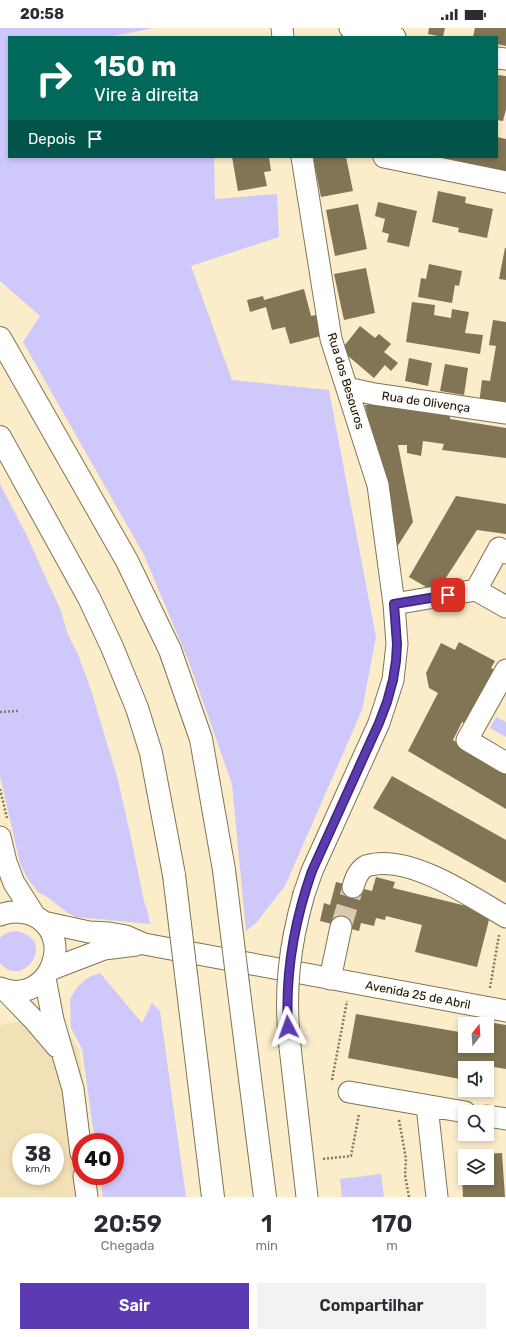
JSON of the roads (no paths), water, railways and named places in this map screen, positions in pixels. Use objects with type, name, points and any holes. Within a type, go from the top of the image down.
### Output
[{"type":"highway","points":[[0,338],[127,561],[170,650],[201,739],[224,870],[265,1197]]},
{"type":"highway","points":[[0,437],[89,598],[112,647],[137,708],[151,753],[174,875],[213,1197]]},
{"type":"street","points":[[350,28],[390,36]]},
{"type":"street","name":"Rua dos Besouros","points":[[302,158],[331,339],[378,484],[394,604],[397,644],[393,680],[387,702],[379,723],[312,871],[298,914],[292,945],[288,973],[287,1003],[290,1047],[307,1197]]},
{"type":"street","points":[[389,158],[506,182]]},
{"type":"street","name":"Rua de Olivença","points":[[347,388],[374,394],[506,413]]},
{"type":"street","points":[[476,590],[499,548],[506,552]]},
{"type":"street","points":[[394,604],[476,590],[506,607]]},
{"type":"street","points":[[506,670],[467,740],[506,763]]},
{"type":"street","points":[[0,837],[6,862],[14,883],[54,939],[56,949],[55,959],[49,973],[53,1020],[73,1089],[78,1133]]},
{"type":"street","points":[[353,886],[360,872],[366,866],[382,863],[403,866],[451,885],[504,923]]},
{"type":"street","points":[[0,915],[6,912],[16,911],[39,919],[89,932],[126,936],[144,944]]},
{"type":"street","points":[[330,979],[341,927]]},
{"type":"street","points":[[3,989],[16,991],[27,990],[37,985],[49,973],[104,949],[144,944]]},
{"type":"street","name":"Avenida 25 de Abril","points":[[144,944],[496,1009]]},
{"type":"street","points":[[3,989],[34,1020],[62,1054]]},
{"type":"street","points":[[348,1089],[427,1106],[458,1111]]},
{"type":"street","points":[[427,1106],[438,1197]]},
{"type":"street","points":[[494,1117],[506,1119]]},
{"type":"street","points":[[85,1185],[87,1197]]},
{"type":"tunnel","points":[[341,927],[353,887]]}]
